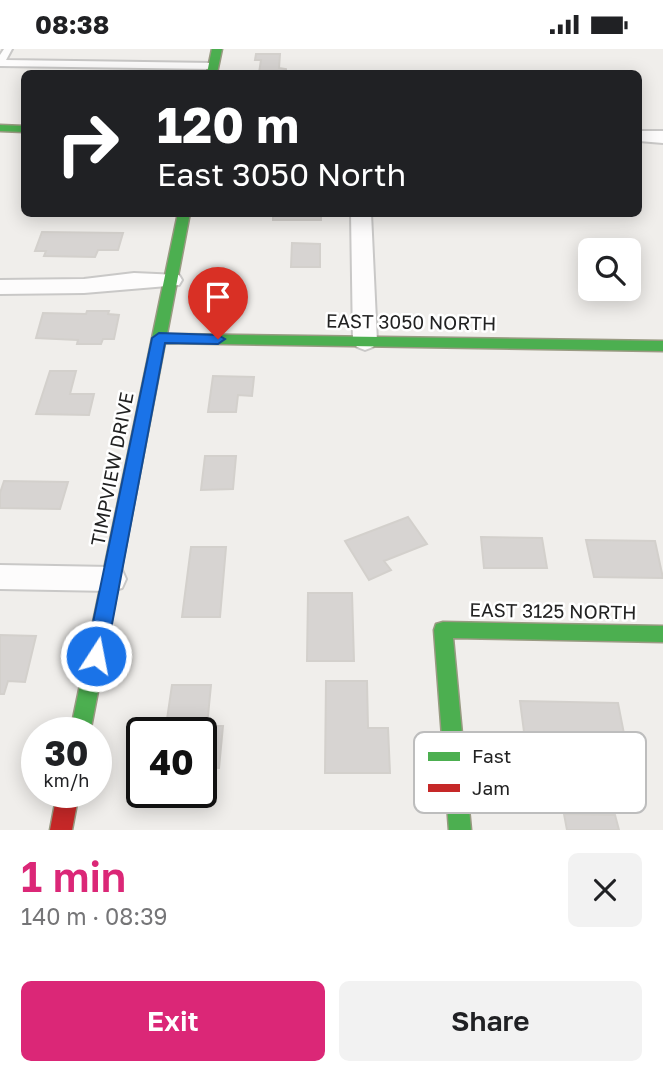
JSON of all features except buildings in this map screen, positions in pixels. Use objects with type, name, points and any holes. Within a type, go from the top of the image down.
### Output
[{"type":"street","points":[[212,70],[217,49]]},
{"type":"street","points":[[0,128],[21,129]]},
{"type":"street","points":[[642,136],[663,137]]},
{"type":"street","name":"TIMPVIEW DRIVE","points":[[83,717],[183,217]]},
{"type":"street","points":[[361,217],[365,342]]},
{"type":"street","points":[[0,287],[84,286],[171,279]]},
{"type":"street","name":"EAST 3050 NORTH","points":[[159,338],[663,346]]},
{"type":"street","points":[[0,577],[111,579]]},
{"type":"street","name":"EAST 3125 NORTH","points":[[452,732],[443,630],[663,634]]},
{"type":"street","points":[[61,830],[65,808]]},
{"type":"lane","points":[[8,49],[0,63],[212,70]]},
{"type":"traffic: fast","points":[[213,70],[217,49]]},
{"type":"traffic: fast","points":[[0,128],[21,129]]},
{"type":"traffic: fast","points":[[83,717],[183,217]]},
{"type":"traffic: fast","points":[[159,338],[663,346]]},
{"type":"traffic: fast","points":[[452,732],[443,630],[663,634]]},
{"type":"traffic: fast","points":[[459,813],[460,830]]},
{"type":"traffic: jam","points":[[61,830],[65,808]]},
{"type":"route","points":[[96,656],[159,338],[218,339]]}]
